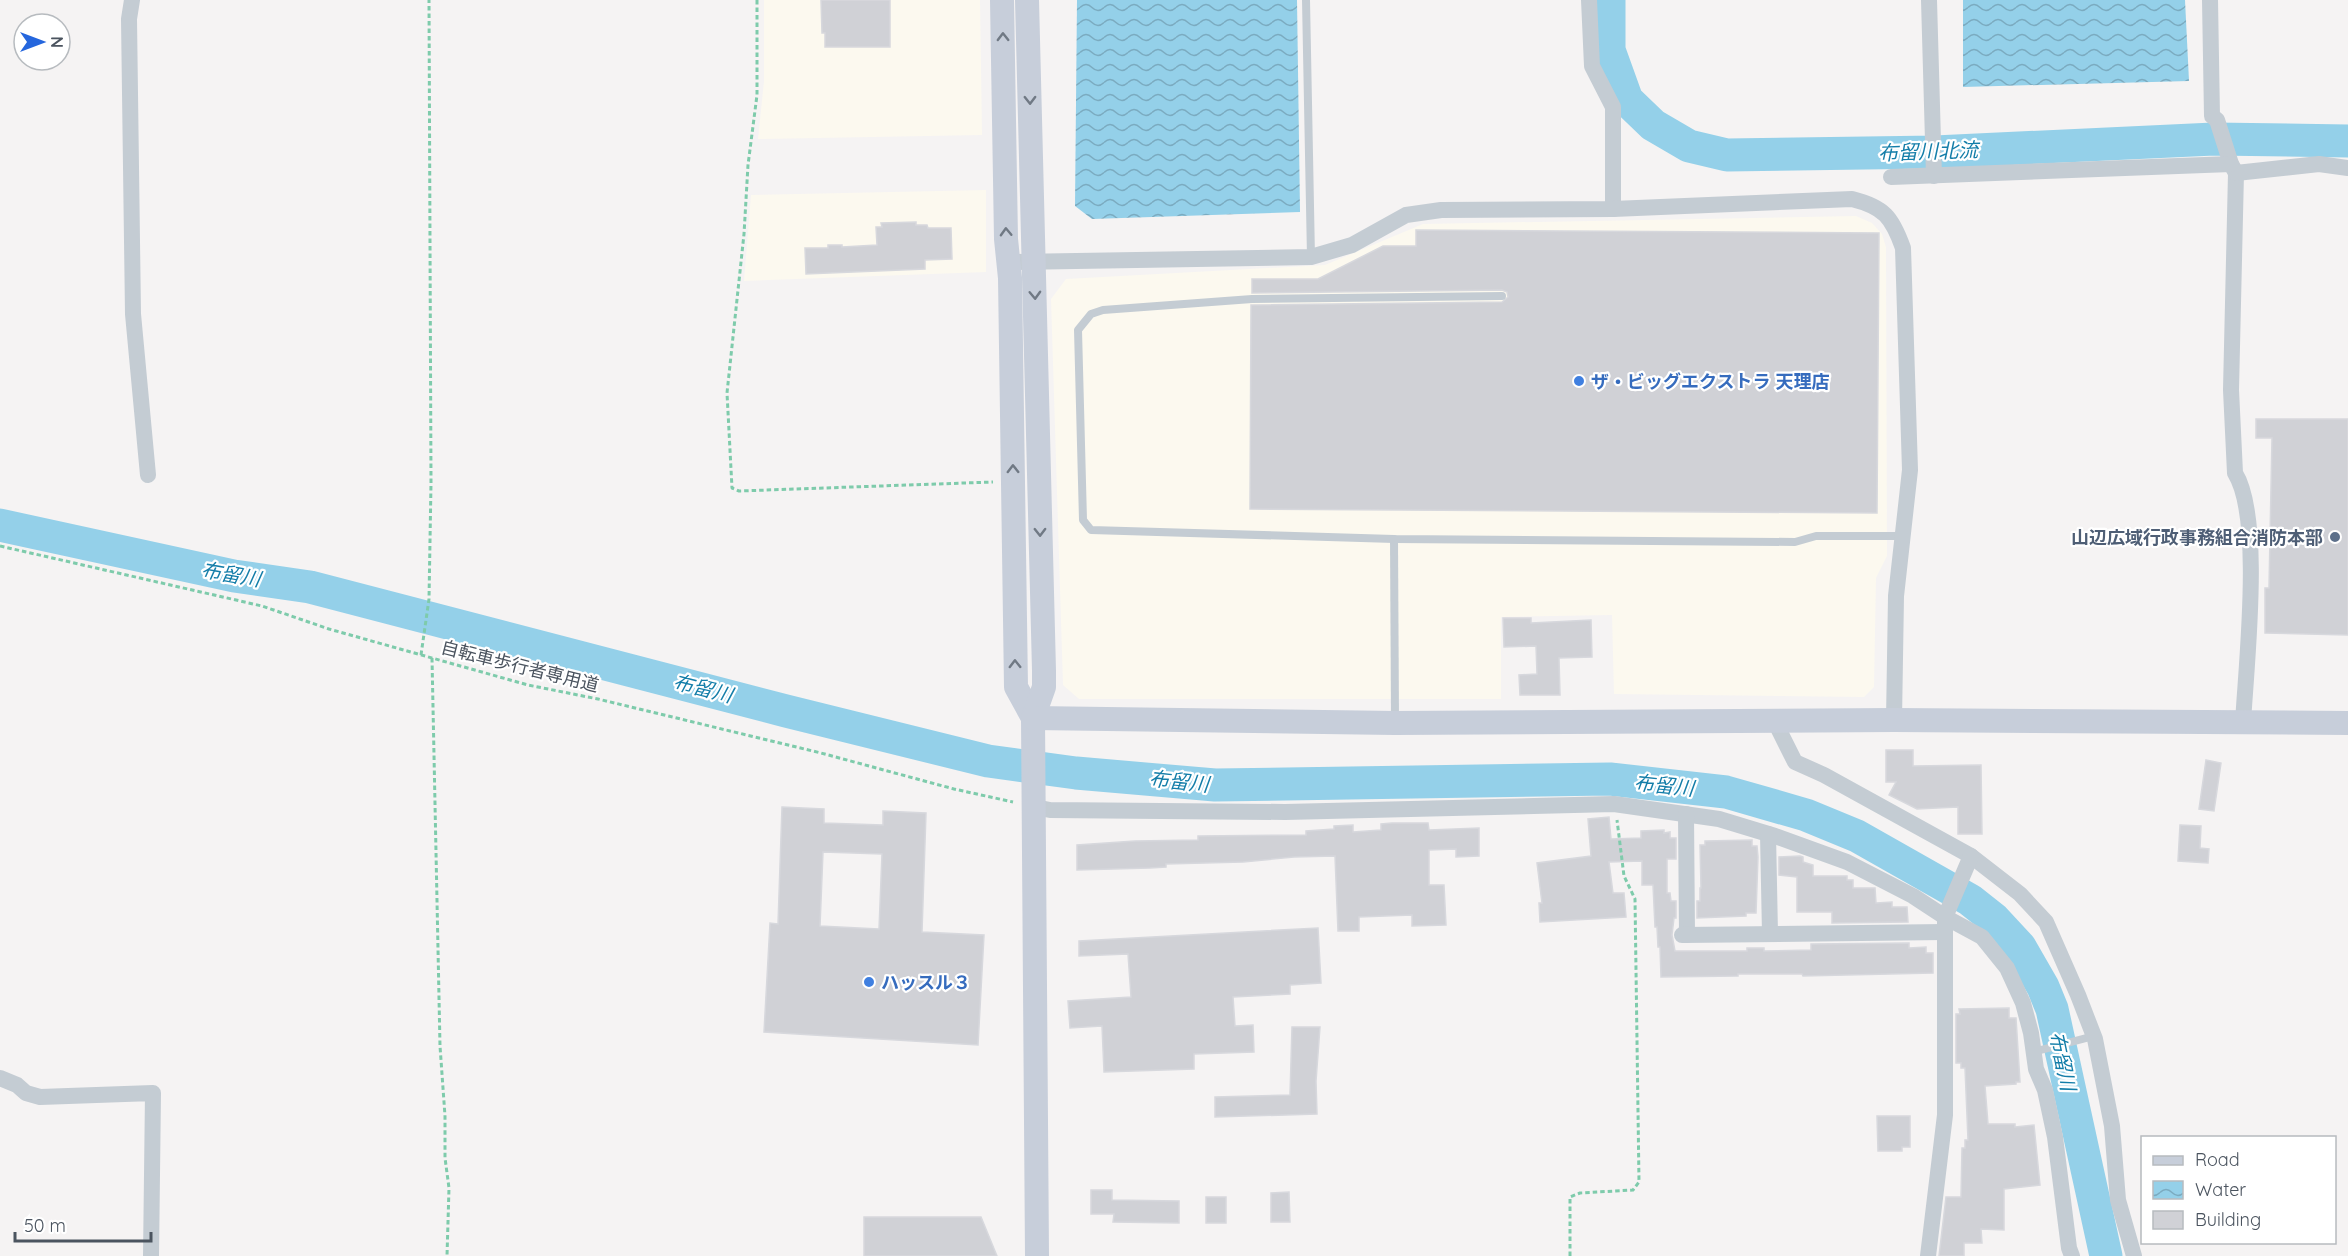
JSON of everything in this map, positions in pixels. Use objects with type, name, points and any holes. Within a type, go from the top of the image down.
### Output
[{"type":"street","points":[[132,0],[129,19],[133,314],[148,475]]},
{"type":"street","points":[[1002,0],[1016,687],[1033,724]]},
{"type":"street","points":[[1027,0],[1044,671],[1044,687],[1033,724],[1037,1256]]},
{"type":"street","points":[[1589,0],[1592,66],[1613,107],[1613,209]]},
{"type":"street","points":[[1929,0],[1934,176]]},
{"type":"street","points":[[2210,0],[2212,116],[2217,120],[2233,166],[2231,390],[2235,472],[2241,483],[2250,530],[2250,609],[2243,723]]},
{"type":"street","points":[[1892,177],[2319,164],[2348,168]]},
{"type":"street","points":[[1009,262],[1311,257],[1352,245],[1406,215],[1441,210],[1613,209],[1852,199],[1871,204],[1890,219],[1903,248],[1910,470],[1896,596],[1894,720]]},
{"type":"street","points":[[1033,724],[1894,720],[2348,723]]},
{"type":"street","points":[[1775,722],[1795,762],[1824,775],[1969,861],[2020,894],[2046,921],[2078,995],[2092,1037],[2112,1126],[2118,1200],[2134,1256]]},
{"type":"street","points":[[1034,800],[1050,810],[1285,812],[1614,804],[1719,819],[1846,862],[1913,896],[1946,920],[1983,937],[2007,968],[2023,1003],[2035,1051],[2036,1069],[2045,1090],[2055,1137],[2069,1248],[2072,1256]]},
{"type":"street","points":[[1686,814],[1684,935],[1770,934],[1946,920]]},
{"type":"street","points":[[1768,834],[1770,934]]},
{"type":"street","points":[[1929,1256],[1945,1115],[1946,920],[1969,861]]},
{"type":"street","points":[[0,1078],[17,1085],[26,1093],[40,1097],[153,1093],[152,1256]]},
{"type":"lane","points":[[1306,0],[1311,257]]},
{"type":"lane","points":[[1502,296],[1252,299],[1103,310],[1091,314],[1078,330],[1083,520],[1091,530],[1394,539],[1795,542],[1816,536],[1903,536]]},
{"type":"lane","points":[[1394,539],[1395,723]]},
{"type":"lane","points":[[2035,1051],[2092,1037]]},
{"type":"path","points":[[421,655],[429,599],[431,471],[429,0]]},
{"type":"path","points":[[758,0],[757,95],[748,165],[744,234],[727,393],[732,488],[739,491],[1013,481]]},
{"type":"path","name":"自転車歩行者専用道","points":[[0,546],[262,606],[329,629],[528,685],[598,699],[821,753],[954,789],[1034,800]]},
{"type":"path","points":[[432,658],[440,1046],[445,1116],[445,1158],[449,1188],[447,1256]]},
{"type":"path","points":[[1570,1256],[1570,1197],[1580,1194],[1634,1191],[1639,1182],[1635,899],[1624,876],[1614,804]]},
{"type":"shaded area","points":[[764,0],[980,0],[982,135],[758,139],[764,81]]},
{"type":"shaded area","points":[[986,190],[986,272],[744,281],[751,195]]},
{"type":"shaded area","points":[[1856,216],[1872,223],[1882,234],[1886,247],[1887,556],[1876,578],[1874,687],[1864,697],[1614,694],[1612,615],[1501,617],[1501,699],[1079,699],[1063,685],[1051,299],[1066,279],[1325,265],[1423,224]]},
{"type":"water","points":[[1077,0],[1297,0],[1300,212],[1092,219],[1075,206]]},
{"type":"water","points":[[1963,0],[2185,0],[2189,81],[1963,87]]},
{"type":"building","points":[[821,0],[890,0],[890,47],[825,47],[825,33],[822,33]]},
{"type":"building","points":[[916,222],[916,225],[927,225],[928,228],[951,228],[952,259],[925,260],[925,269],[806,274],[805,248],[828,248],[828,245],[842,245],[842,247],[877,245],[876,227],[882,227],[881,223]]},
{"type":"building","points":[[1416,230],[1879,233],[1877,513],[1250,509],[1251,305],[1502,302],[1508,297],[1507,292],[1502,290],[1252,293],[1252,279],[1318,279],[1383,246],[1416,246]]},
{"type":"building","points":[[2256,419],[2348,419],[2348,635],[2265,633],[2265,588],[2269,588],[2272,438],[2256,438]]},
{"type":"building","points":[[1503,618],[1531,618],[1531,623],[1591,620],[1592,657],[1559,658],[1560,695],[1520,695],[1519,675],[1537,674],[1536,646],[1504,647]]},
{"type":"building","points":[[1886,750],[1913,750],[1913,766],[1981,765],[1982,834],[1958,834],[1958,807],[1917,809],[1889,795],[1896,782],[1886,782]]},
{"type":"building","points":[[2206,760],[2221,763],[2214,811],[2199,809]]},
{"type":"building","points":[[782,807],[824,809],[824,823],[883,825],[883,811],[926,813],[922,932],[984,935],[978,1045],[764,1032],[770,923],[778,924]],"holes":[[[823,852],[882,854],[879,929],[820,926]]]},
{"type":"building","points":[[1609,817],[1611,839],[1641,838],[1641,831],[1664,830],[1664,833],[1670,832],[1670,838],[1676,838],[1676,859],[1667,859],[1667,893],[1670,893],[1671,901],[1676,901],[1676,918],[1674,918],[1672,935],[1675,951],[1747,951],[1747,948],[1764,948],[1764,951],[1811,950],[1811,944],[1909,943],[1909,948],[1926,947],[1926,953],[1933,953],[1933,973],[1803,976],[1802,974],[1738,974],[1738,976],[1661,977],[1653,885],[1642,885],[1642,861],[1609,862],[1613,893],[1624,893],[1626,917],[1540,922],[1539,903],[1542,903],[1537,863],[1591,856],[1588,819]]},
{"type":"building","points":[[1428,823],[1429,830],[1479,828],[1479,856],[1456,857],[1456,849],[1429,850],[1429,885],[1444,885],[1446,925],[1412,926],[1412,915],[1359,917],[1359,931],[1338,931],[1335,856],[1166,864],[1166,867],[1150,868],[1077,870],[1077,845],[1198,840],[1198,836],[1306,835],[1306,831],[1353,825],[1353,832],[1381,830],[1381,824]]},
{"type":"building","points":[[2180,825],[2201,826],[2200,848],[2209,849],[2208,863],[2178,861]]},
{"type":"building","points":[[1752,840],[1752,846],[1757,846],[1758,857],[1756,913],[1746,913],[1746,916],[1697,918],[1697,901],[1700,901],[1701,888],[1700,845],[1705,845],[1705,841]]},
{"type":"building","points":[[1779,857],[1803,857],[1803,862],[1813,865],[1813,876],[1847,876],[1847,880],[1853,880],[1853,888],[1875,888],[1876,903],[1892,902],[1892,907],[1907,907],[1908,922],[1832,923],[1832,912],[1797,912],[1797,877],[1779,875]]},
{"type":"building","points":[[1318,928],[1321,983],[1290,985],[1290,994],[1233,997],[1235,1026],[1253,1025],[1254,1052],[1194,1054],[1194,1069],[1104,1072],[1102,1026],[1070,1028],[1068,1001],[1131,997],[1128,954],[1079,956],[1079,941]]},
{"type":"building","points":[[2009,1008],[2009,1018],[2016,1018],[2020,1082],[1985,1086],[1988,1124],[2015,1124],[2015,1127],[2034,1125],[2040,1185],[2004,1189],[2004,1230],[1981,1229],[1982,1243],[1964,1243],[1964,1256],[1939,1256],[1946,1197],[1961,1197],[1962,1148],[1965,1148],[1965,1140],[1968,1140],[1965,1068],[1961,1068],[1961,1063],[1956,1063],[1956,1014],[1960,1014],[1959,1009]]},
{"type":"building","points":[[1292,1027],[1320,1027],[1316,1081],[1317,1114],[1215,1117],[1215,1097],[1290,1095]]},
{"type":"building","points":[[1877,1116],[1910,1116],[1910,1147],[1902,1147],[1902,1151],[1878,1151]]},
{"type":"building","points":[[1091,1190],[1112,1190],[1112,1200],[1179,1201],[1179,1223],[1113,1222],[1114,1214],[1091,1214]]},
{"type":"building","points":[[1289,1192],[1290,1222],[1271,1222],[1271,1193]]},
{"type":"building","points":[[1206,1197],[1226,1197],[1226,1223],[1206,1223]]},
{"type":"building","points":[[864,1217],[981,1217],[997,1256],[864,1256]]},
{"type":"waterway","name":"布留川北流","points":[[1609,0],[1609,50],[1627,100],[1653,125],[1689,146],[1727,155],[1935,152],[2214,139],[2348,141]]},
{"type":"waterway","name":"布留川","points":[[0,525],[234,576],[310,587],[988,761],[1076,773],[1215,785],[1610,779],[1726,792],[1806,815],[1857,836],[1970,900],[1994,919],[2020,947],[2043,987],[2052,1009],[2106,1256]]},
{"type":"place","name":"ザ・ビッグエクストラ 天理店","points":[[1579,381]]},
{"type":"place","name":"山辺広域行政事務組合消防本部","points":[[2335,537]]},
{"type":"place","name":"ハッスル３","points":[[869,982]]}]
